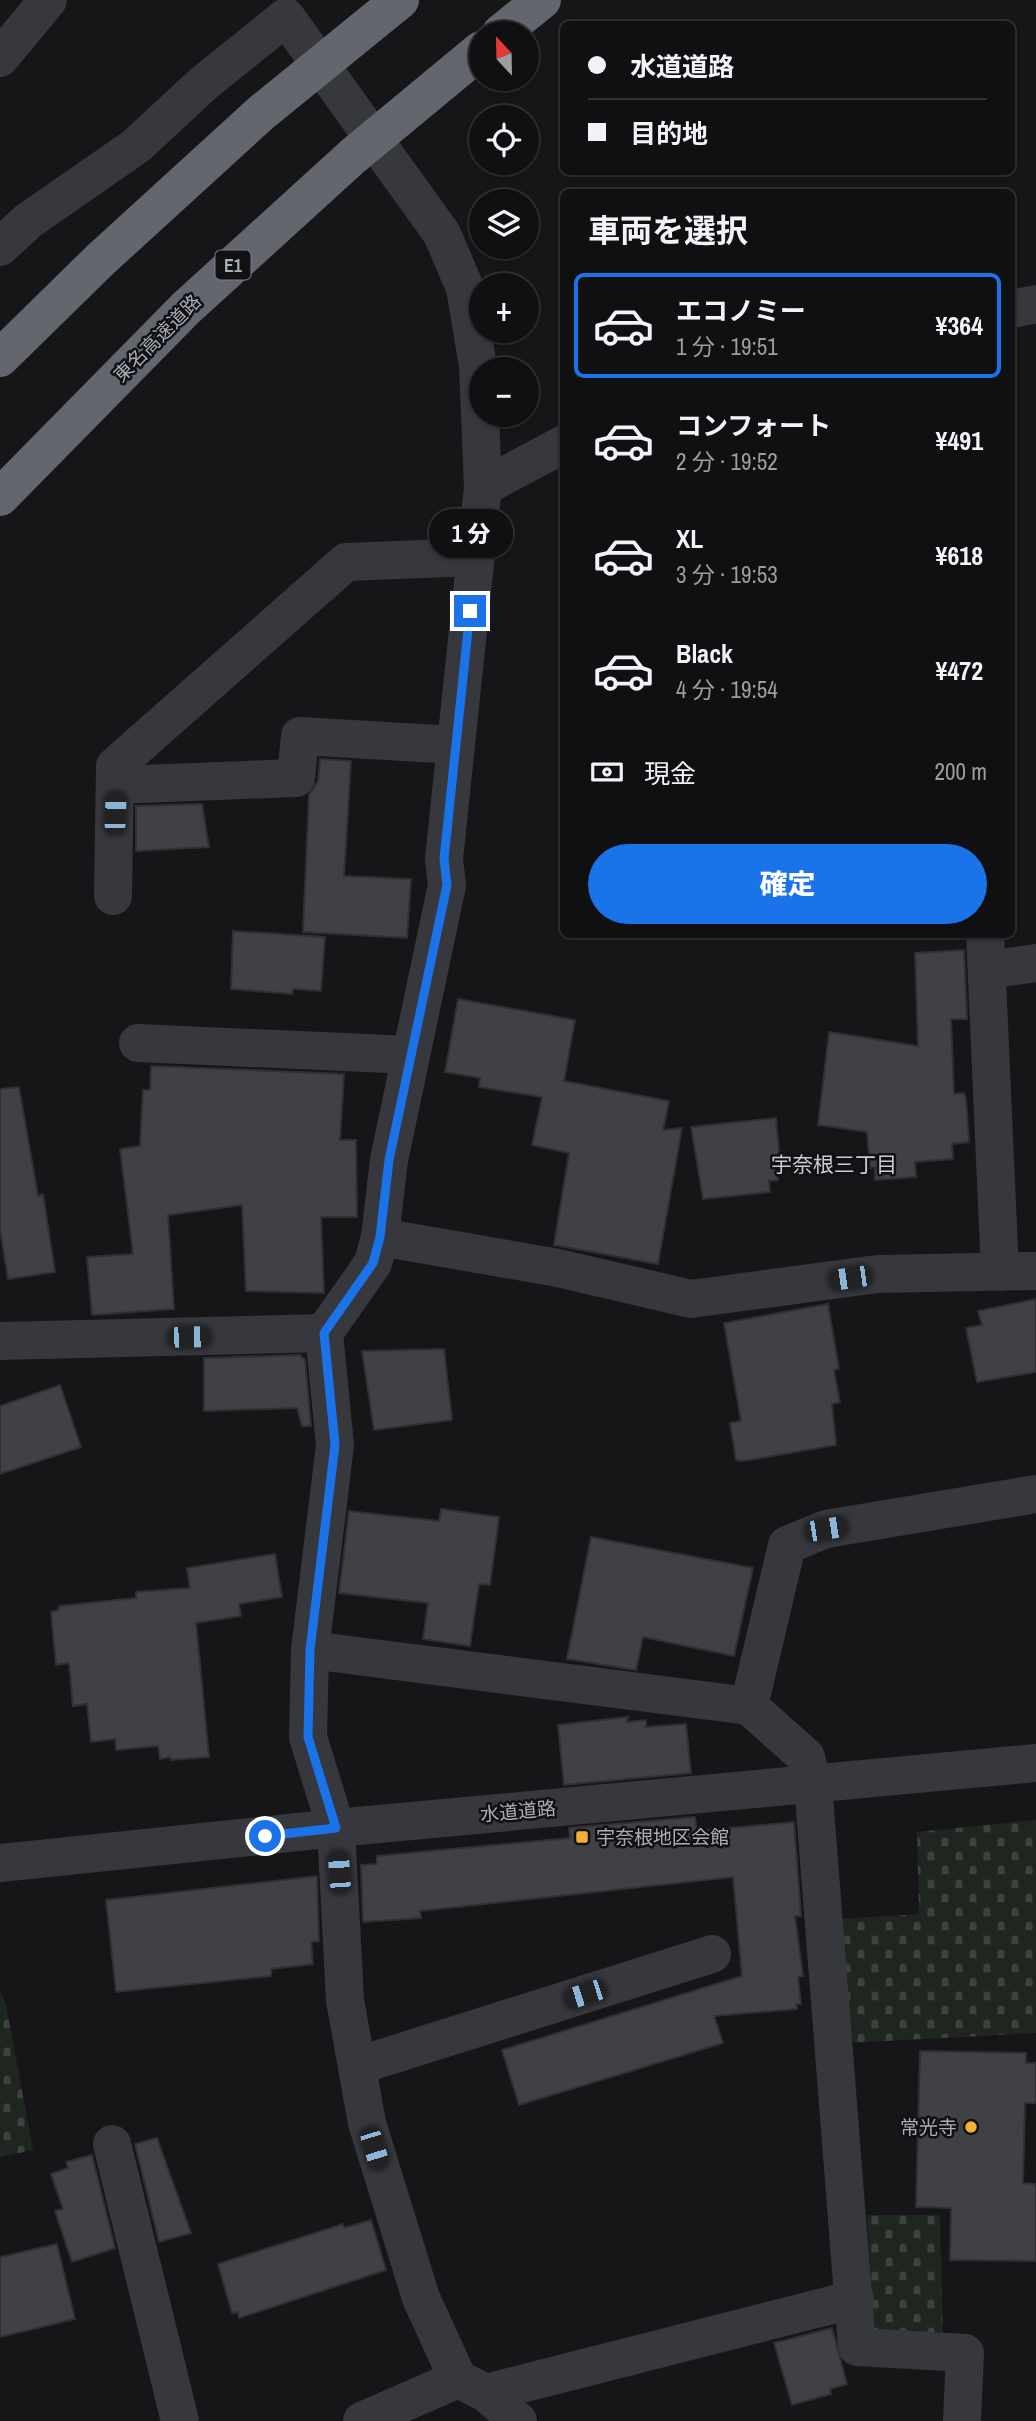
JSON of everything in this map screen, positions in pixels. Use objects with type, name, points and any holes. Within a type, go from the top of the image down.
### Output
[{"type":"highway","points":[[0,358],[100,260],[261,113],[400,0]]},
{"type":"highway","points":[[516,21],[542,0]]},
{"type":"highway","name":"東名高速道路","points":[[0,497],[186,308],[353,156],[469,60]]},
{"type":"street","points":[[0,58],[48,0]]},
{"type":"street","points":[[0,247],[28,221],[136,146],[204,83],[297,8],[442,234],[465,288],[478,366],[483,487],[444,859],[447,885],[389,1160],[380,1237],[373,1263],[324,1333],[335,1445],[310,1650],[308,1737],[336,1828],[345,2000],[367,2123],[421,2298],[472,2386],[518,2421]]},
{"type":"street","points":[[1015,308],[1036,304]]},
{"type":"street","points":[[483,487],[560,446]]},
{"type":"street","points":[[113,896],[115,766],[346,562],[476,558]]},
{"type":"street","points":[[116,785],[296,778],[300,736],[456,745]]},
{"type":"street","points":[[380,1237],[558,1268],[691,1299],[877,1274],[1018,1271],[986,952],[1036,962]]},
{"type":"street","points":[[138,1043],[411,1055]]},
{"type":"street","points":[[0,1341],[324,1333]]},
{"type":"street","points":[[749,1706],[787,1545],[826,1529],[1036,1494]]},
{"type":"street","points":[[310,1650],[749,1706],[806,1757],[813,1784],[857,2347],[965,2353],[962,2421]]},
{"type":"street","name":"水道道路","points":[[0,1863],[336,1828],[1036,1763]]},
{"type":"street","points":[[357,2066],[712,1954]]},
{"type":"street","points":[[112,2144],[180,2421]]},
{"type":"street","points":[[362,2421],[472,2386],[855,2299]]},
{"type":"green space","points":[[1036,1820],[1036,2033],[849,2043],[839,1919],[919,1914],[917,1832]]},
{"type":"green space","points":[[0,1991],[6,2005],[33,2150],[0,2157]]},
{"type":"green space","points":[[867,2215],[940,2215],[943,2339],[874,2335]]},
{"type":"building","points":[[320,759],[351,761],[344,876],[411,879],[407,938],[303,932],[309,795],[318,781]]},
{"type":"building","points":[[202,804],[209,847],[136,851],[136,806]]},
{"type":"building","points":[[233,931],[325,937],[321,991],[293,989],[292,994],[231,989]]},
{"type":"building","points":[[964,950],[967,1019],[951,1019],[954,1094],[964,1093],[966,1099],[969,1142],[952,1144],[953,1159],[915,1162],[916,1177],[875,1180],[875,1167],[870,1168],[867,1132],[818,1125],[829,1032],[918,1046],[915,953]]},
{"type":"building","points":[[458,999],[575,1020],[564,1081],[669,1101],[663,1130],[682,1128],[658,1264],[554,1245],[569,1153],[532,1145],[542,1097],[479,1087],[480,1078],[445,1072]]},
{"type":"building","points":[[151,1066],[344,1074],[340,1140],[356,1140],[357,1217],[321,1217],[324,1293],[246,1291],[242,1205],[168,1215],[174,1309],[92,1315],[87,1257],[133,1254],[120,1149],[140,1146],[143,1090],[150,1090]]},
{"type":"building","points":[[19,1087],[38,1196],[43,1194],[55,1272],[8,1279],[0,1229],[0,1089]]},
{"type":"building","points":[[776,1118],[780,1163],[776,1163],[778,1180],[769,1181],[770,1192],[703,1199],[691,1127]]},
{"type":"building","points":[[1036,1299],[1036,1372],[977,1382],[966,1328],[982,1325],[978,1311]]},
{"type":"building","points":[[828,1304],[839,1369],[834,1370],[840,1402],[832,1404],[836,1445],[744,1461],[736,1460],[730,1423],[741,1421],[724,1323]]},
{"type":"building","points":[[444,1349],[452,1420],[374,1430],[362,1351]]},
{"type":"building","points":[[300,1355],[305,1360],[311,1426],[302,1426],[297,1408],[204,1411],[204,1358]]},
{"type":"building","points":[[60,1385],[81,1447],[0,1474],[0,1406]]},
{"type":"building","points":[[441,1509],[499,1517],[490,1585],[479,1584],[470,1646],[423,1639],[428,1603],[339,1593],[349,1511],[439,1521]]},
{"type":"building","points":[[591,1537],[753,1568],[734,1656],[643,1637],[636,1670],[567,1659]]},
{"type":"building","points":[[275,1554],[282,1597],[239,1604],[241,1616],[196,1623],[209,1757],[160,1759],[158,1746],[116,1750],[115,1739],[91,1742],[87,1704],[73,1706],[69,1663],[56,1665],[51,1612],[59,1610],[59,1606],[136,1598],[136,1592],[190,1588],[187,1568]]},
{"type":"building","points":[[628,1717],[627,1722],[646,1720],[646,1727],[686,1724],[691,1773],[564,1785],[558,1725]]},
{"type":"building","points":[[695,1817],[697,1831],[794,1822],[801,1916],[795,1916],[803,1976],[798,1977],[801,2004],[796,2004],[797,2009],[714,2016],[723,2043],[519,2105],[502,2050],[742,1976],[733,1877],[420,1911],[421,1918],[363,1922],[361,1865],[377,1864],[377,1856],[570,1838],[569,1828]]},
{"type":"building","points":[[317,1876],[319,1941],[311,1942],[313,1964],[271,1969],[271,1976],[116,1992],[106,1900]]},
{"type":"building","points":[[920,2051],[1026,2053],[1026,2063],[1036,2063],[1036,2103],[1025,2103],[1023,2183],[1036,2184],[1036,2261],[950,2260],[951,2208],[916,2207]]},
{"type":"building","points":[[157,2138],[191,2233],[159,2242],[135,2144]]},
{"type":"building","points":[[92,2155],[115,2248],[72,2262],[55,2211],[63,2209],[51,2174],[68,2168],[66,2162]]},
{"type":"building","points":[[371,2220],[386,2270],[239,2318],[238,2312],[232,2313],[218,2264],[343,2224],[344,2228]]},
{"type":"building","points":[[57,2244],[75,2319],[0,2337],[0,2257]]},
{"type":"building","points":[[832,2328],[847,2384],[830,2389],[831,2394],[792,2405],[774,2343]]},
{"type":"place","name":"宇奈根地区会館","points":[[582,1837]]},
{"type":"place","name":"常光寺","points":[[971,2127]]},
{"type":"district","name":"宇奈根三丁目","points":[[834,1164]]},
{"type":"route","points":[[265,1836],[336,1828],[308,1737],[310,1650],[335,1445],[324,1333],[373,1263],[380,1237],[389,1160],[447,885],[444,859],[470,611]]}]
